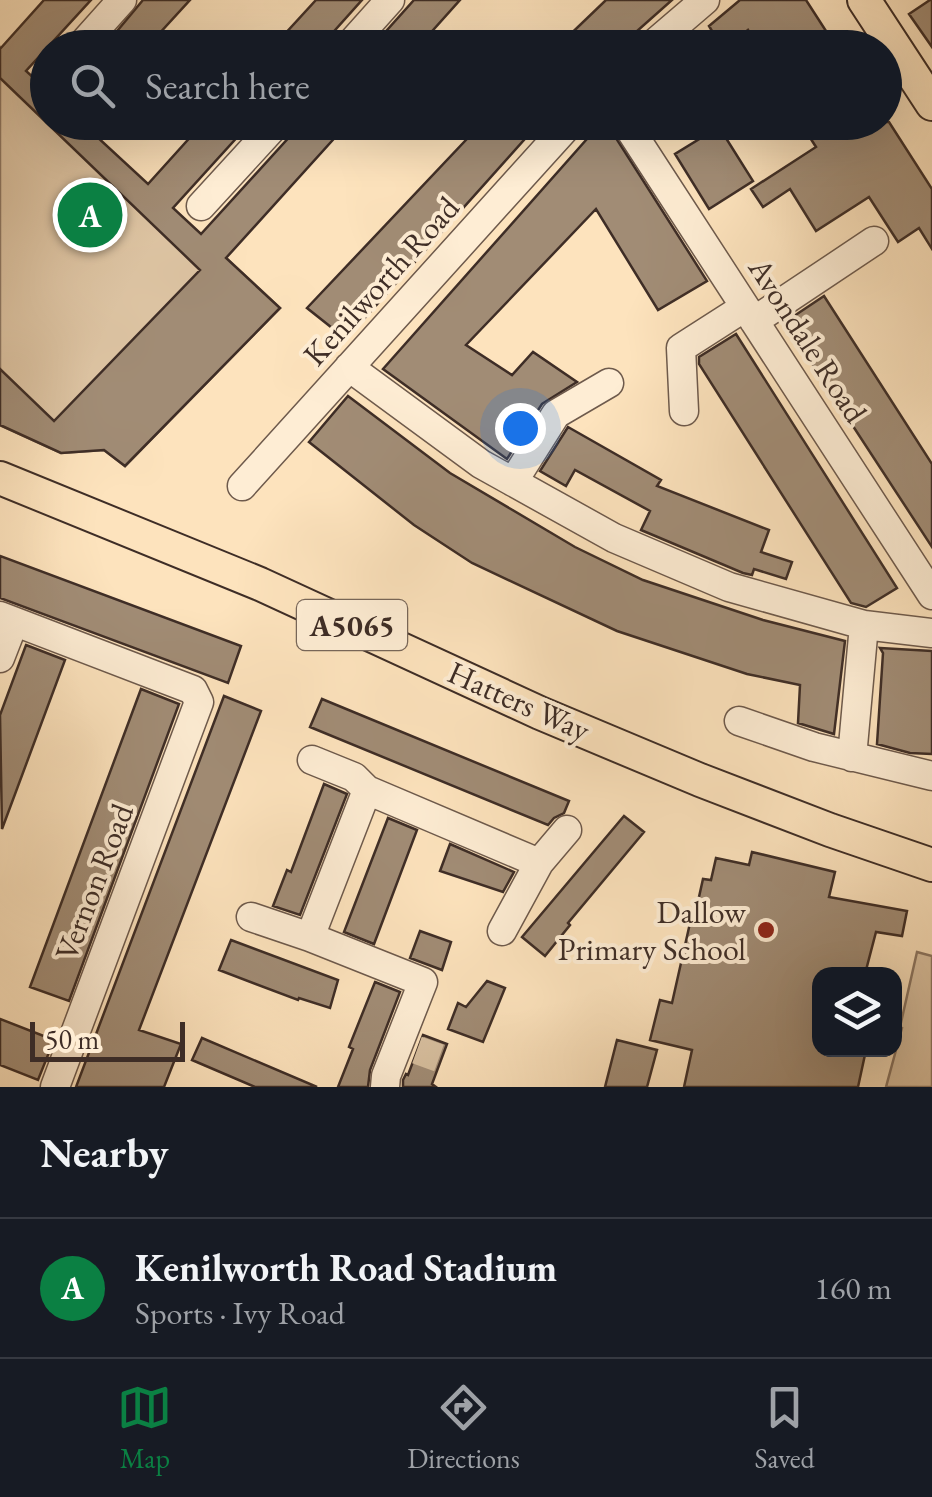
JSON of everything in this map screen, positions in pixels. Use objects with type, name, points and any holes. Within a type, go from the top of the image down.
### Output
[{"type":"main road","points":[[873,3],[889,30]]},
{"type":"main road","points":[[902,53],[932,104]]},
{"type":"main road","name":"Hatters Way","points":[[0,478],[260,584],[700,780],[932,865]]},
{"type":"street","points":[[95,30],[122,0]]},
{"type":"street","points":[[362,30],[390,0]]},
{"type":"street","points":[[671,30],[706,0]]},
{"type":"street","points":[[201,206],[262,140]]},
{"type":"street","name":"Kenilworth Road","points":[[242,486],[555,140]]},
{"type":"street","name":"Avondale Road","points":[[637,140],[932,595]]},
{"type":"street","points":[[684,411],[681,348],[874,242]]},
{"type":"street","points":[[349,368],[481,464],[614,538],[730,587],[864,626],[932,633]]},
{"type":"street","points":[[512,482],[556,414],[609,383]]},
{"type":"street","points":[[0,658],[7,619]]},
{"type":"street","name":"Vernon Road","points":[[7,619],[194,690],[200,702],[55,1087]]},
{"type":"street","points":[[852,757],[864,626]]},
{"type":"street","points":[[738,721],[814,747],[932,776]]},
{"type":"street","points":[[312,760],[354,777],[368,790],[539,863]]},
{"type":"street","points":[[310,937],[368,790]]},
{"type":"street","points":[[502,931],[539,863],[568,830]]},
{"type":"street","points":[[250,918],[424,982],[409,1046],[386,1076],[385,1087]]},
{"type":"shaded area","points":[[0,47],[30,75],[30,140],[99,140],[280,308],[125,466],[104,450],[61,453],[0,425]]},
{"type":"shaded area","points":[[917,952],[932,956],[932,1087],[886,1087],[894,1057],[902,1057],[902,1018]]},
{"type":"building","points":[[44,0],[91,0],[64,30],[30,30],[30,67],[26,71],[30,75],[30,107],[0,78],[0,49]]},
{"type":"building","points":[[143,0],[190,0],[162,30],[118,30]]},
{"type":"building","points":[[316,0],[362,0],[335,30],[288,30]]},
{"type":"building","points":[[414,0],[460,0],[433,30],[387,30]]},
{"type":"building","points":[[606,0],[672,0],[638,30],[575,30]]},
{"type":"building","points":[[740,0],[806,0],[825,30],[711,30],[709,26]]},
{"type":"building","points":[[932,0],[932,47],[909,14]]},
{"type":"building","points":[[65,140],[100,140],[148,184],[188,140],[235,140],[173,208],[201,234],[287,140],[333,140],[226,258],[280,308],[125,466],[104,450],[61,453],[0,425],[0,369],[54,421],[200,270]]},
{"type":"building","points":[[466,140],[524,140],[346,339],[307,308]]},
{"type":"building","points":[[586,140],[617,140],[707,281],[658,310],[596,209],[466,345],[512,375],[533,352],[577,382],[542,404],[507,459],[383,369]]},
{"type":"building","points":[[698,140],[727,140],[753,181],[709,209],[675,154]]},
{"type":"building","points":[[812,140],[901,140],[932,189],[932,249],[919,228],[898,242],[869,197],[816,231],[790,189],[763,207],[751,189],[816,147]]},
{"type":"building","points":[[824,296],[932,464],[932,547],[785,322]]},
{"type":"building","points":[[736,334],[897,588],[866,607],[851,603],[699,364],[699,357]]},
{"type":"building","points":[[348,396],[450,473],[575,547],[643,580],[763,620],[845,641],[834,734],[798,723],[800,685],[747,674],[617,631],[472,563],[414,525],[309,442]]},
{"type":"building","points":[[568,427],[661,480],[657,486],[769,530],[761,552],[792,562],[786,579],[754,569],[752,575],[743,573],[641,530],[650,511],[575,470],[566,486],[540,471]]},
{"type":"building","points":[[0,556],[241,646],[228,683],[0,598]]},
{"type":"building","points":[[26,645],[65,660],[2,829],[0,715]]},
{"type":"building","points":[[880,648],[932,651],[932,754],[877,744],[883,653]]},
{"type":"building","points":[[141,689],[179,704],[69,1001],[30,987]]},
{"type":"building","points":[[224,696],[261,711],[139,1030],[181,1044],[164,1087],[76,1087]]},
{"type":"building","points":[[322,699],[569,801],[564,813],[548,825],[310,727]]},
{"type":"building","points":[[324,784],[347,794],[300,915],[273,906],[287,870],[291,872]]},
{"type":"building","points":[[624,816],[644,832],[545,956],[522,937]]},
{"type":"building","points":[[388,818],[417,830],[374,944],[344,932]]},
{"type":"building","points":[[450,844],[514,872],[503,892],[440,871]]},
{"type":"building","points":[[752,852],[835,872],[829,897],[907,911],[902,936],[876,932],[867,967],[812,967],[812,1057],[864,1057],[858,1087],[684,1087],[692,1050],[650,1040],[660,1000],[672,1003],[703,879],[711,880],[716,858],[749,865]]},
{"type":"building","points":[[420,931],[451,942],[442,970],[410,958]]},
{"type":"building","points":[[231,940],[338,980],[330,1008],[219,970]]},
{"type":"building","points":[[487,981],[505,988],[483,1042],[448,1029],[458,1003],[466,1007]]},
{"type":"building","points":[[375,982],[400,992],[370,1070],[368,1087],[338,1087],[353,1049],[349,1047]]},
{"type":"building","points":[[0,1019],[54,1040],[38,1080],[0,1065]]},
{"type":"building","points":[[423,1035],[447,1044],[432,1084],[436,1087],[403,1087],[403,1080]]},
{"type":"building","points":[[202,1038],[317,1087],[255,1087],[192,1060]]},
{"type":"building","points":[[617,1040],[657,1050],[647,1087],[605,1087]]},
{"type":"tunnel","points":[[417,1050],[439,1058]]},
{"type":"place","name":"Kenilworth Road Stadium","points":[[90,215]]},
{"type":"place","name":"Dallow Primary School","points":[[766,930]]}]
